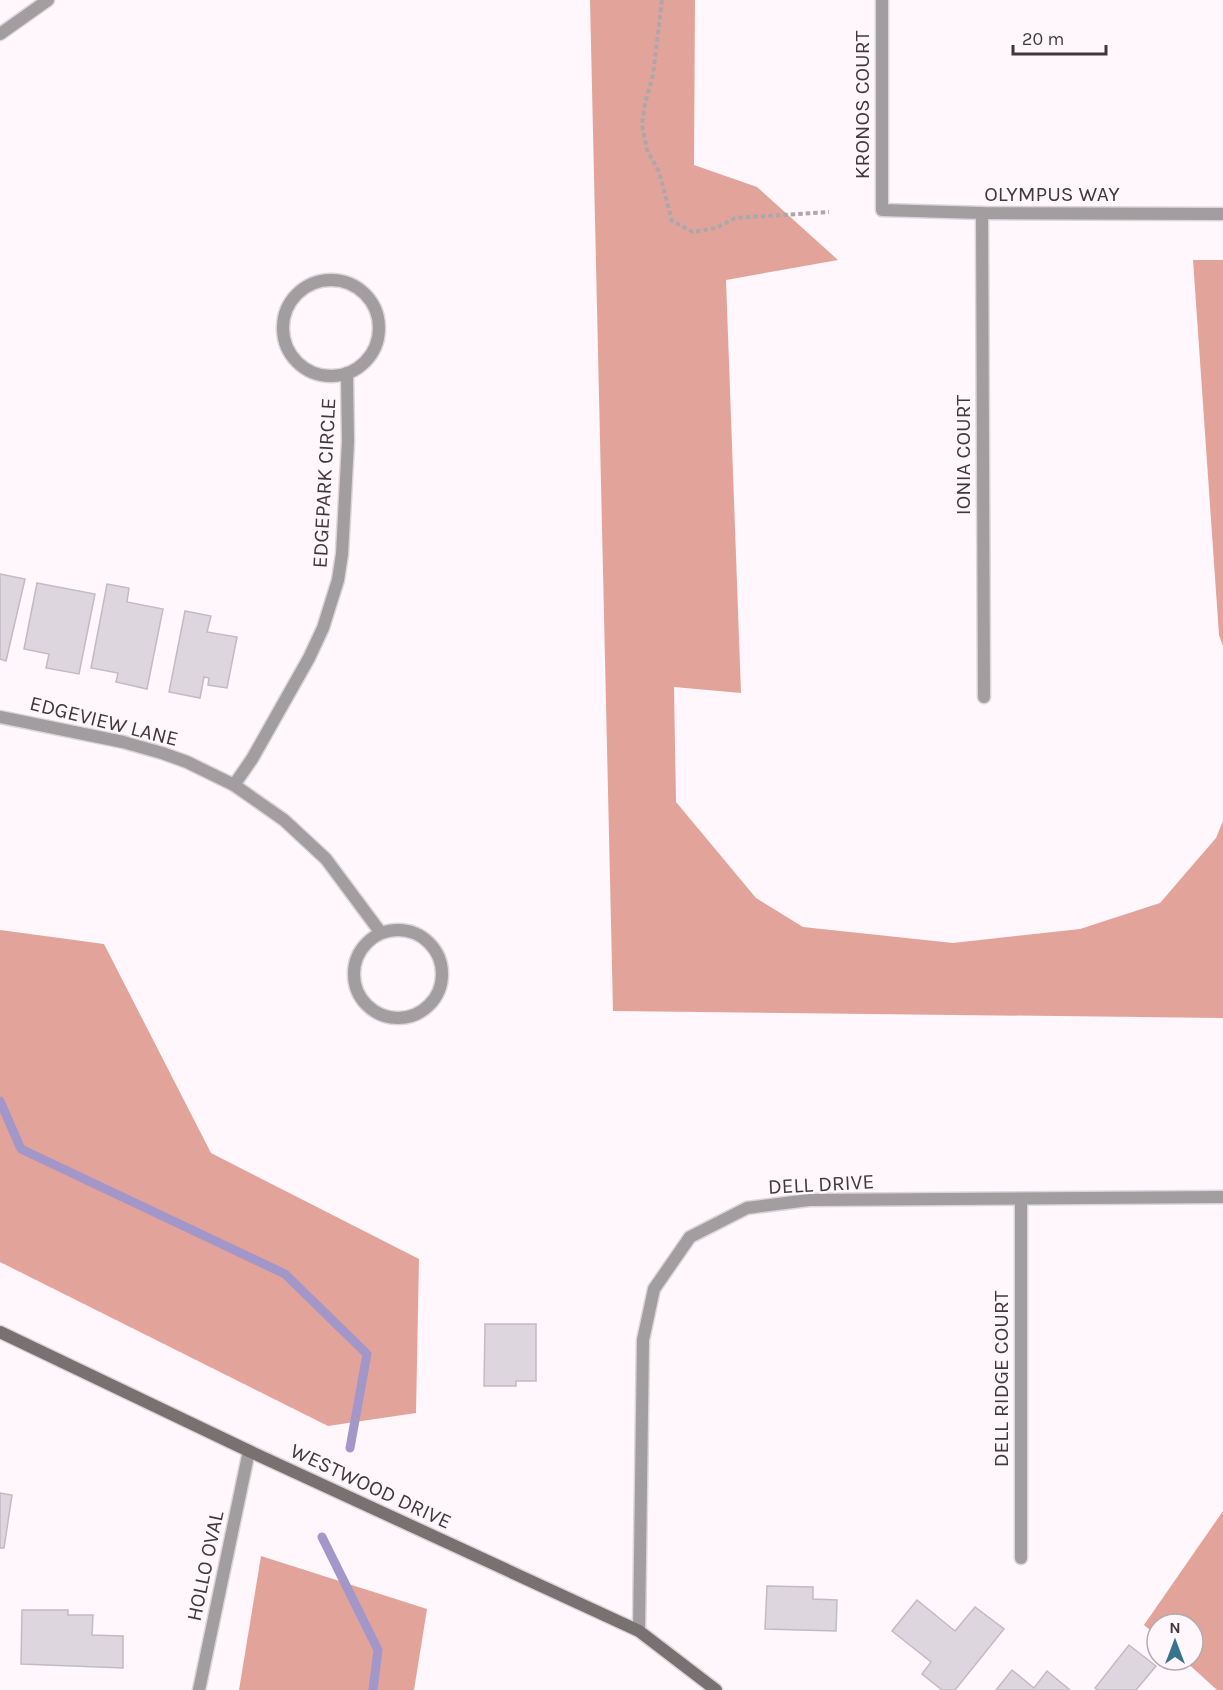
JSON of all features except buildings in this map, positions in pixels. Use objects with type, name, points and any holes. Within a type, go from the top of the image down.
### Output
[{"type":"street","points":[[0,34],[48,0]]},
{"type":"street","name":"KRONOS COURT","points":[[882,0],[882,210]]},
{"type":"street","name":"OLYMPUS WAY","points":[[882,210],[982,213],[1223,214]]},
{"type":"street","name":"IONIA COURT","points":[[982,213],[984,697]]},
{"type":"street","name":"EDGEPARK CIRCLE","points":[[337,280],[353,285],[366,295],[375,309],[379,326],[377,342],[369,357],[357,368],[347,373],[342,376],[325,376],[311,371],[298,363],[289,351],[283,337],[283,322],[287,308],[296,295],[308,286],[322,281],[337,280]]},
{"type":"street","name":"EDGEPARK CIRCLE","points":[[234,785],[252,759],[309,658],[323,628],[338,580],[342,554],[348,442],[347,373]]},
{"type":"street","name":"EDGEVIEW LANE","points":[[0,717],[123,742],[162,753],[187,762],[234,785],[284,820],[326,859],[381,933]]},
{"type":"street","points":[[406,930],[421,936],[432,945],[440,958],[442,974],[440,989],[433,1002],[421,1012],[408,1018],[394,1019],[367,1008],[358,996],[353,983],[357,955],[365,943],[381,933],[406,930]]},
{"type":"street","name":"DELL DRIVE","points":[[639,1631],[644,1340],[654,1289],[690,1237],[747,1208],[809,1200],[1223,1197]]},
{"type":"street","name":"DELL RIDGE COURT","points":[[1021,1200],[1021,1558]]},
{"type":"street","name":"WESTWOOD DRIVE","points":[[0,1332],[639,1631],[716,1690]]},
{"type":"street","name":"HOLLO OVAL","points":[[199,1690],[249,1450]]},
{"type":"path","points":[[662,0],[653,75],[642,125],[647,150],[659,172],[672,221],[693,232],[716,228],[735,218],[829,212]]},
{"type":"shaded area","points":[[590,0],[695,0],[694,165],[757,187],[838,260],[726,280],[741,693],[674,687],[676,802],[756,898],[803,927],[953,943],[1080,929],[1160,903],[1216,838],[1223,821],[1223,1018],[613,1011]]},
{"type":"shaded area","points":[[1193,260],[1223,260],[1223,646],[1219,635]]},
{"type":"shaded area","points":[[0,930],[104,944],[211,1153],[419,1259],[416,1413],[328,1426],[0,1262]]},
{"type":"shaded area","points":[[1223,1511],[1223,1690],[1217,1690],[1197,1672],[1205,1672],[1205,1612],[1153,1612]]},
{"type":"shaded area","points":[[261,1556],[427,1609],[414,1690],[239,1690]]},
{"type":"waterway","points":[[0,1101],[21,1149],[285,1274],[367,1354],[350,1448]]},
{"type":"waterway","points":[[322,1537],[378,1650],[373,1690]]}]
